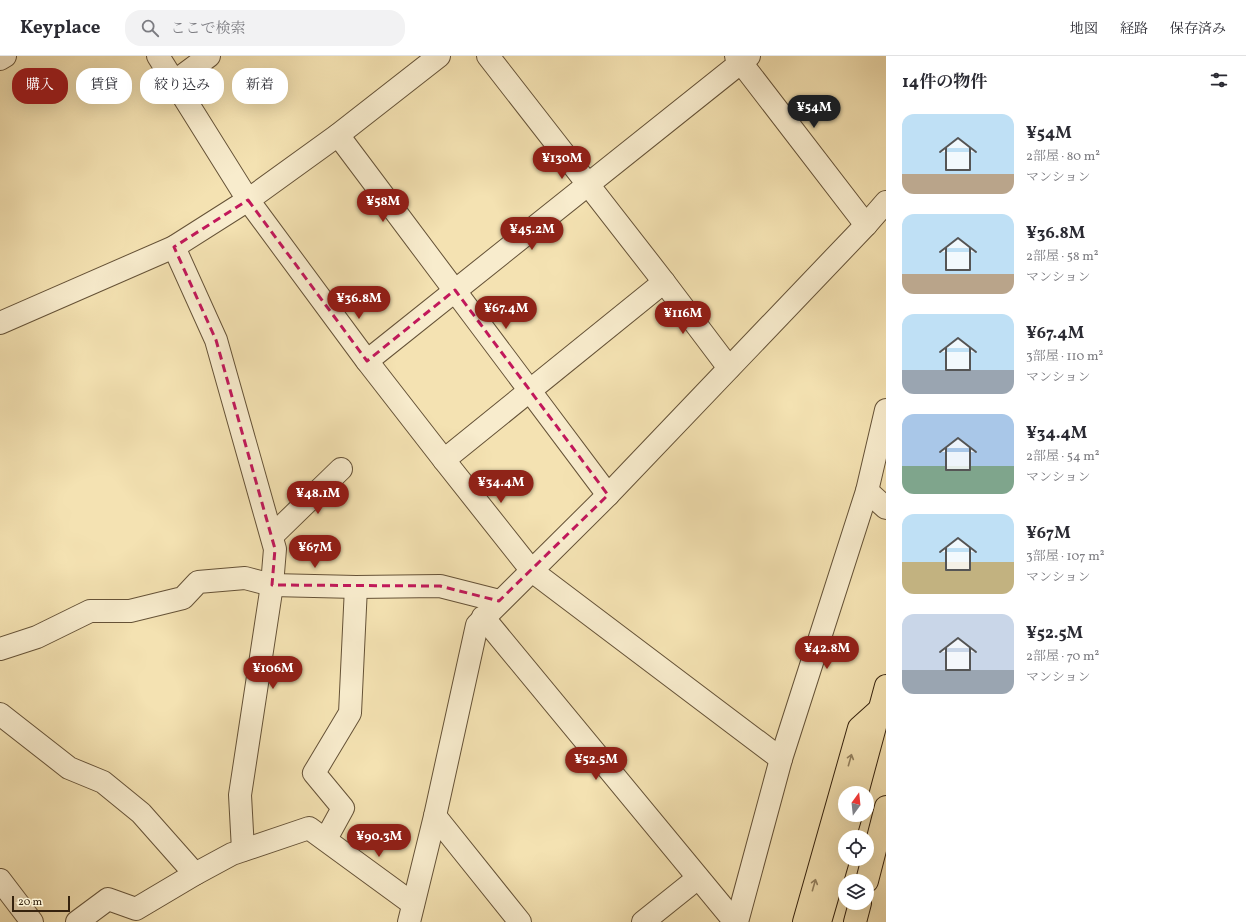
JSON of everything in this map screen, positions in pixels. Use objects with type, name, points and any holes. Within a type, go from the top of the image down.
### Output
[{"type":"highway","points":[[859,786],[886,686]]},
{"type":"highway","points":[[804,922],[859,728],[879,710]]},
{"type":"highway","points":[[868,874],[886,807]]},
{"type":"highway","points":[[820,922],[849,822]]},
{"type":"highway","points":[[855,922],[859,910]]},
{"type":"highway","points":[[858,922],[860,910]]},
{"type":"street","points":[[0,59],[5,56]]},
{"type":"street","points":[[158,56],[165,68]]},
{"type":"street","points":[[193,68],[209,56]]},
{"type":"street","points":[[0,323],[174,247],[248,200],[338,135],[439,56]]},
{"type":"street","points":[[488,56],[729,368]]},
{"type":"street","points":[[367,360],[742,58],[866,224]]},
{"type":"street","points":[[188,104],[248,200],[367,360],[444,460],[532,570],[781,759]]},
{"type":"street","points":[[338,135],[608,494]]},
{"type":"street","points":[[77,922],[108,899],[136,909],[194,874],[232,854],[310,828],[326,839],[411,913],[435,816],[477,625],[499,601],[608,494],[886,202]]},
{"type":"street","points":[[174,247],[216,340],[276,549],[272,585],[240,796],[243,850]]},
{"type":"street","points":[[444,460],[664,282]]},
{"type":"street","points":[[736,922],[781,759],[867,491],[886,410]]},
{"type":"street","points":[[272,536],[342,468]]},
{"type":"street","points":[[867,491],[886,508]]},
{"type":"street","points":[[0,649],[37,636],[90,611],[130,610],[183,598],[198,582],[245,578],[272,585],[356,587],[440,586],[499,601]]},
{"type":"street","points":[[326,839],[343,808],[314,772],[350,713],[356,587]]},
{"type":"street","points":[[483,617],[736,922]]},
{"type":"street","points":[[0,714],[69,768],[104,782],[141,813],[194,874]]},
{"type":"street","points":[[435,816],[520,922]]},
{"type":"street","points":[[643,922],[698,878]]},
{"type":"street","points":[[0,880],[32,922]]},
{"type":"highlighted area","points":[[248,200],[367,361],[455,290],[608,495],[499,601],[440,586],[272,585],[275,549],[216,340],[174,247]]}]
